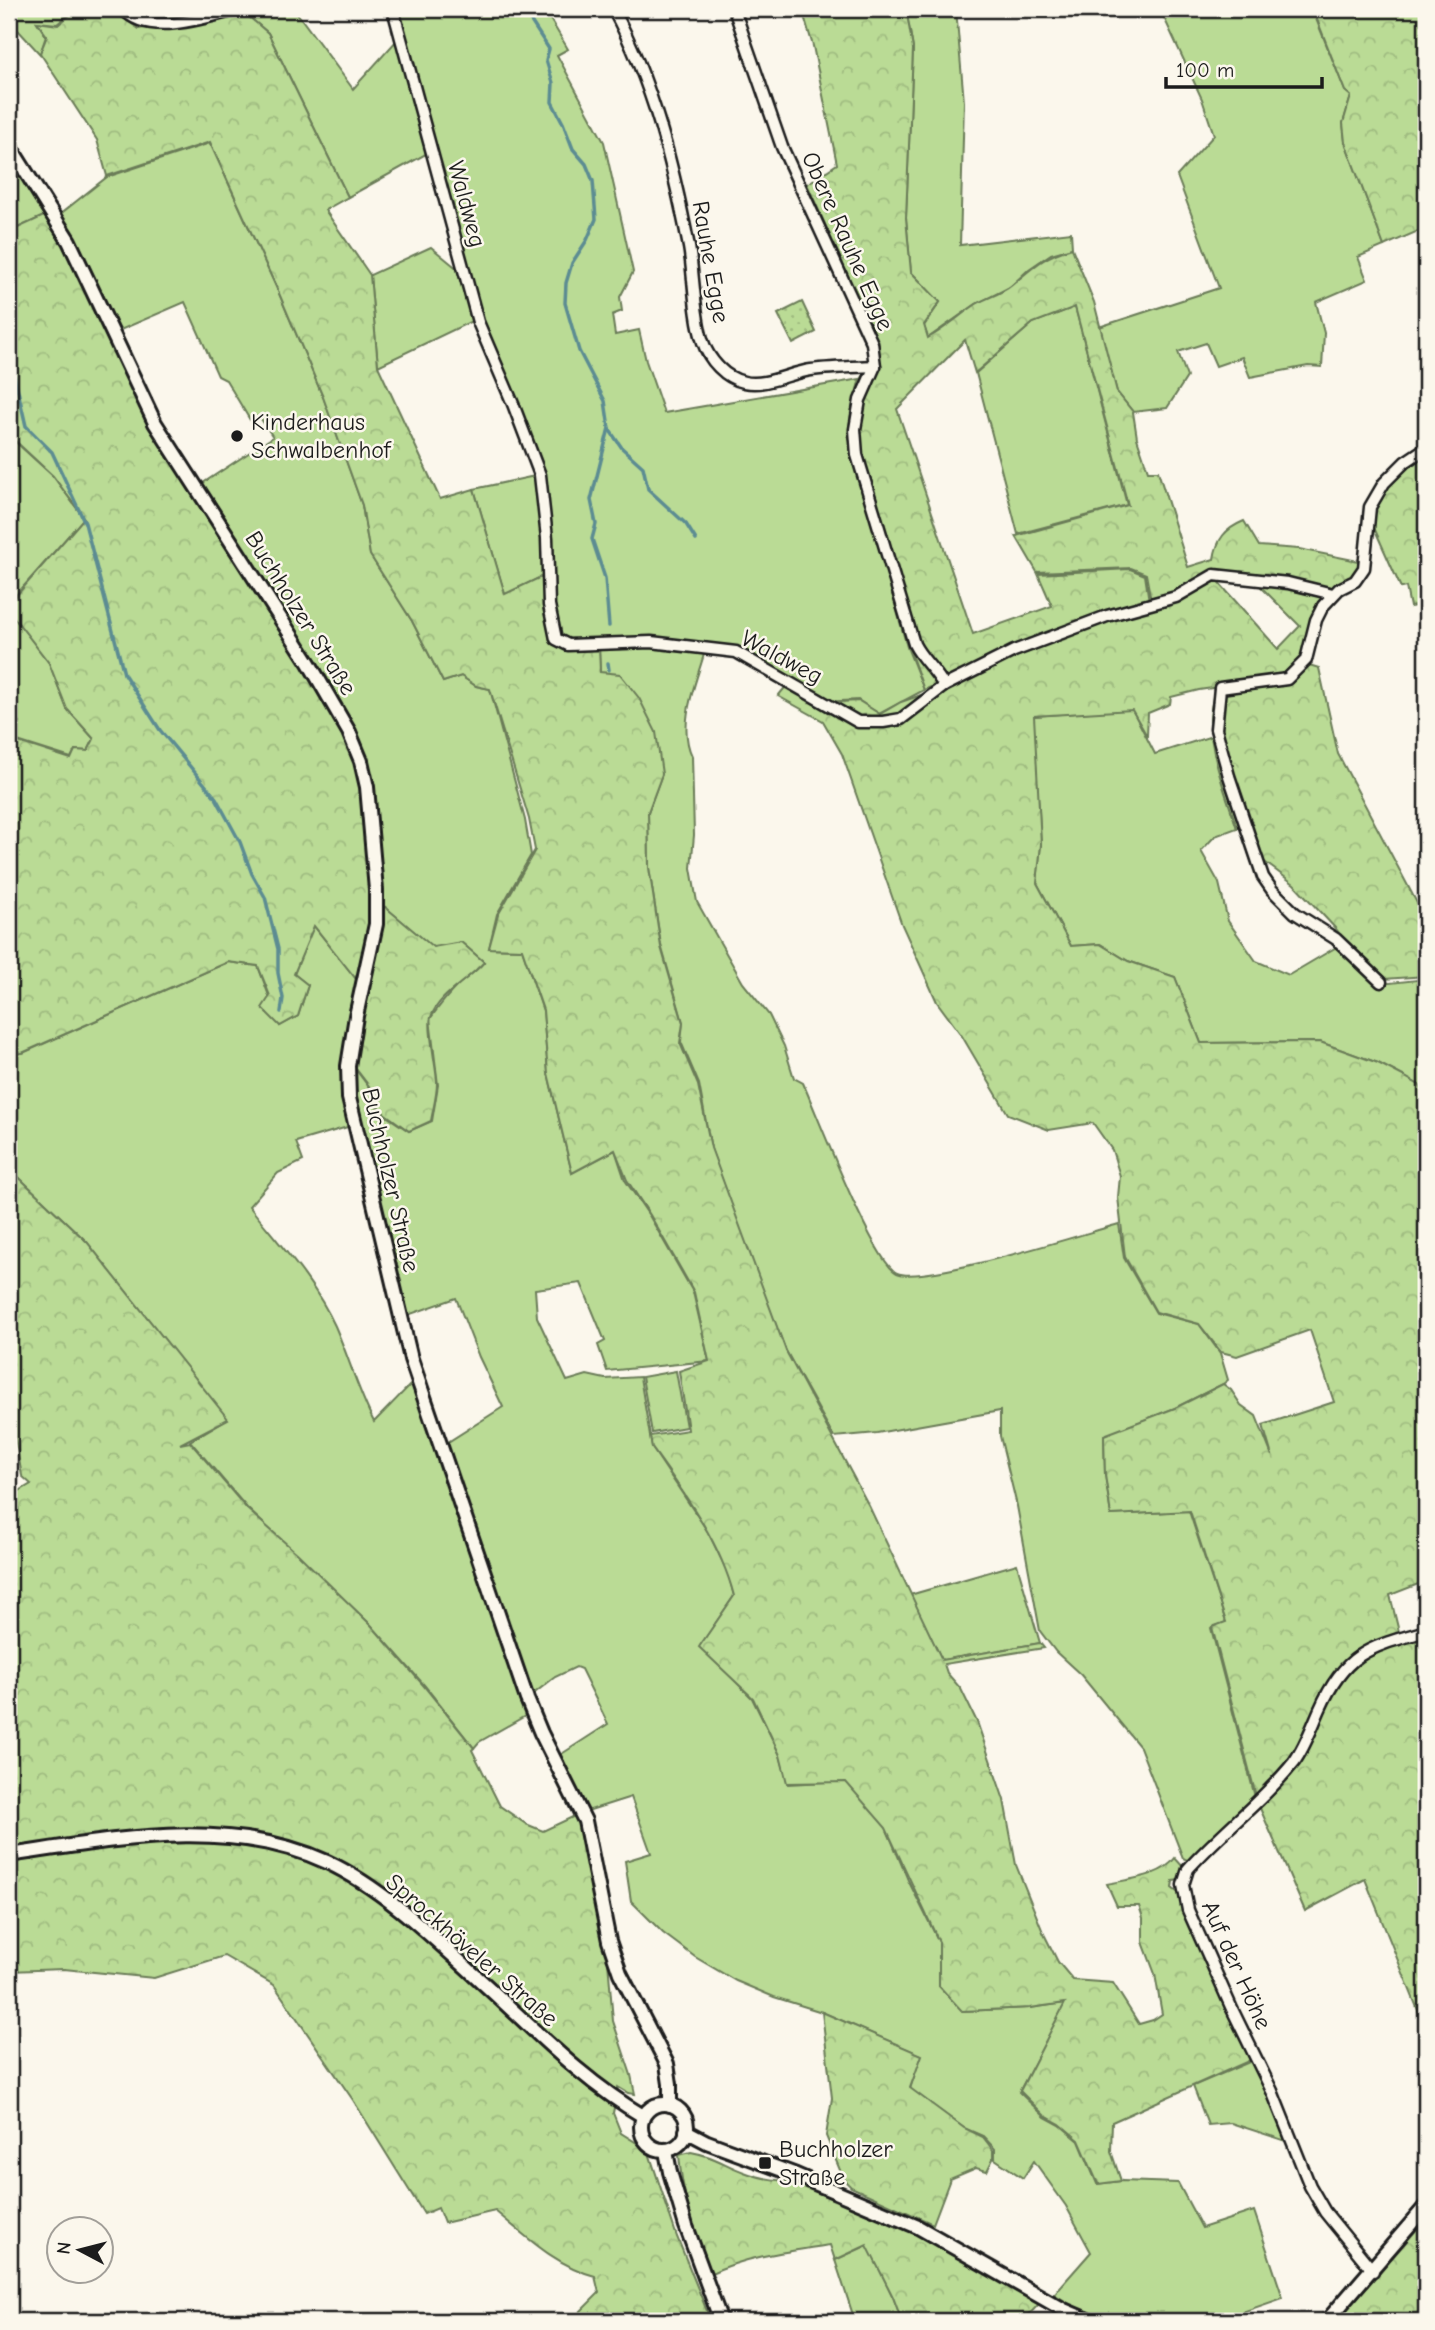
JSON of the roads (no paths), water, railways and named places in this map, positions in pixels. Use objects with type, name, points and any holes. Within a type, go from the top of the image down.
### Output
[{"type":"street","points":[[123,9],[136,20],[153,24],[240,9]]},
{"type":"street","name":"Waldweg","points":[[393,9],[478,322],[540,475],[546,513],[549,605],[556,639],[568,645],[651,642],[736,652],[858,722],[901,719],[944,686],[1014,651],[1095,620],[1176,597],[1214,575],[1288,583],[1334,594]]},
{"type":"street","name":"Rauhe Egge","points":[[613,9],[643,74],[668,154],[689,250],[702,341],[712,359],[724,372],[745,382],[760,382],[812,370],[875,366]]},
{"type":"street","name":"Obere Rauhe Egge","points":[[734,9],[777,135],[872,343],[875,366],[860,400],[855,429],[857,455],[914,644],[944,686]]},
{"type":"street","name":"Buchholzer Straße","points":[[9,145],[69,241],[155,423],[310,663],[349,732],[361,761],[367,787],[376,890],[376,924],[358,1004],[348,1066],[347,1081],[354,1122],[411,1359],[527,1699],[585,1821],[609,1941],[620,1973],[667,2064],[670,2105]]},
{"type":"street","points":[[1381,982],[1336,939],[1295,914],[1263,877],[1216,729],[1220,688],[1287,679],[1306,660],[1320,612],[1334,594],[1355,581],[1364,568],[1370,507],[1384,483],[1405,462],[1426,452]]},
{"type":"street","name":"Auf der Höhe","points":[[1373,2271],[1317,2201],[1272,2091],[1199,1937],[1188,1910],[1183,1885],[1188,1869],[1295,1760],[1333,1681],[1343,1668],[1374,1646],[1426,1631]]},
{"type":"street","name":"Sprockhöveler Straße","points":[[9,1854],[114,1840],[200,1833],[276,1844],[326,1861],[389,1901],[483,1982],[573,2068],[643,2116]]},
{"type":"street","points":[[657,2105],[670,2105],[684,2116],[686,2131],[679,2144],[666,2151],[655,2149],[646,2143],[640,2131],[643,2116],[657,2105]]},
{"type":"street","points":[[686,2131],[707,2142],[796,2175],[918,2227],[1064,2310],[1090,2321]]},
{"type":"street","points":[[666,2151],[686,2226],[721,2321]]},
{"type":"street","points":[[1327,2321],[1426,2207]]},
{"type":"waterway","points":[[523,9],[549,49],[546,60],[553,83],[552,102],[573,149],[586,164],[593,181],[596,219],[587,240],[572,263],[566,283],[565,303],[579,351],[605,401],[609,428],[591,500],[596,524],[592,539],[605,578],[609,626]]},
{"type":"waterway","points":[[9,352],[26,426],[52,452],[85,523],[124,674],[160,730],[216,798],[265,897],[278,949],[278,973],[283,998],[281,1012]]},
{"type":"waterway","points":[[609,429],[622,448],[643,467],[648,489],[686,524],[696,540]]},
{"type":"waterway","points":[[608,663],[609,670]]},
{"type":"place","name":"Kinderhaus Schwalbenhof","points":[[237,436]]},
{"type":"place","name":"Buchholzer Straße","points":[[765,2163]]}]
